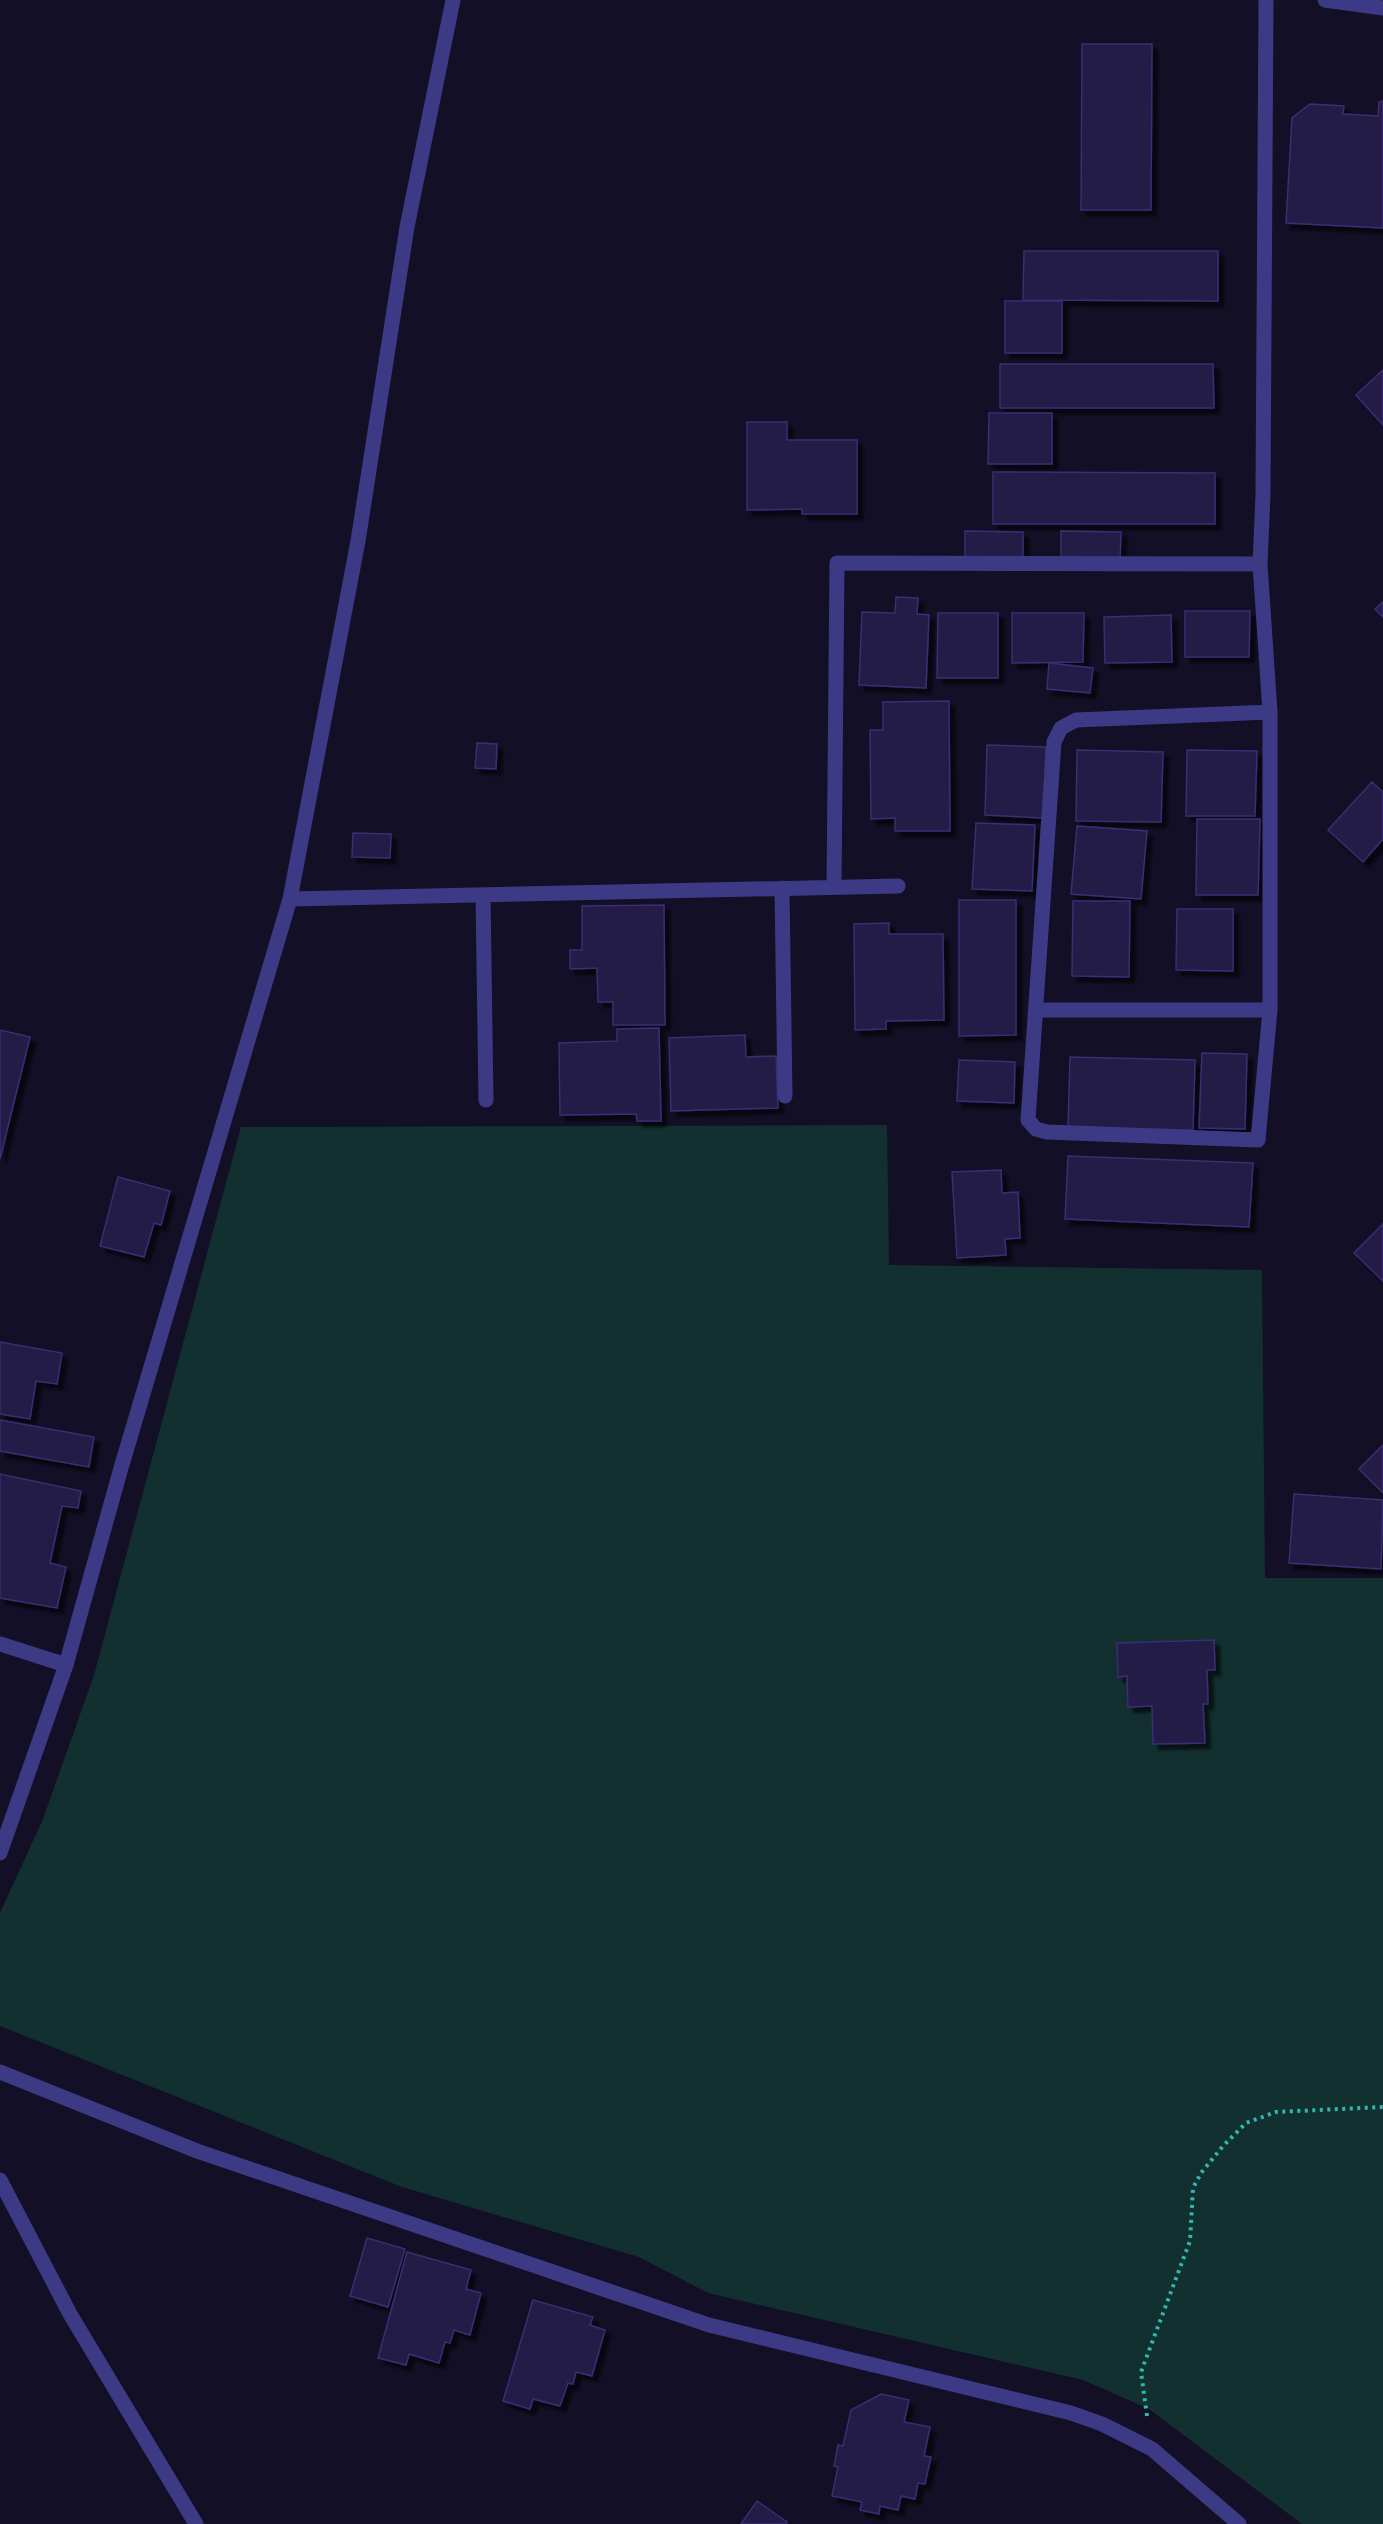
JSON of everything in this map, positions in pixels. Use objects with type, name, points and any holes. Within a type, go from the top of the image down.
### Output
[{"type":"street","points":[[0,1853],[66,1665],[121,1468],[290,899],[358,541],[407,227],[453,0]]},
{"type":"street","points":[[1266,0],[1263,471],[1260,564],[1270,712],[1270,1010],[1258,1140],[1047,1132],[1036,1129],[1028,1120],[1054,742],[1061,728],[1076,720],[1270,712]]},
{"type":"street","points":[[1325,0],[1383,8]]},
{"type":"street","points":[[834,887],[837,563],[1260,564]]},
{"type":"street","points":[[290,899],[898,886]]},
{"type":"street","points":[[782,888],[785,1096]]},
{"type":"street","points":[[483,895],[486,1100]]},
{"type":"street","points":[[1036,1010],[1270,1010]]},
{"type":"street","points":[[0,1644],[66,1665]]},
{"type":"street","points":[[0,2072],[197,2151],[709,2325],[1071,2413],[1102,2424],[1152,2449],[1239,2524]]},
{"type":"street","points":[[0,2180],[70,2314],[196,2524]]},
{"type":"path","points":[[1152,2449],[1141,2372],[1190,2241],[1193,2188],[1201,2174],[1223,2146],[1246,2123],[1276,2112],[1383,2107]]},
{"type":"green space","points":[[887,1125],[889,1265],[1262,1270],[1265,1578],[1383,1578],[1383,2524],[1302,2524],[1149,2409],[1083,2380],[708,2293],[639,2257],[402,2187],[0,2026],[0,1913],[43,1819],[94,1675],[241,1127]]},
{"type":"building","points":[[1082,44],[1152,44],[1151,210],[1081,210]]},
{"type":"building","points":[[1383,101],[1383,228],[1286,223],[1292,118],[1310,104],[1344,106],[1343,114],[1378,116],[1379,102]]},
{"type":"building","points":[[1024,251],[1218,251],[1218,301],[1023,300]]},
{"type":"building","points":[[1005,301],[1062,301],[1062,353],[1005,353]]},
{"type":"building","points":[[1000,364],[1213,364],[1214,408],[1000,408]]},
{"type":"building","points":[[1383,370],[1383,425],[1356,395]]},
{"type":"building","points":[[989,413],[1052,413],[1052,464],[988,464]]},
{"type":"building","points":[[747,422],[787,422],[787,440],[857,440],[857,514],[802,514],[802,509],[747,510]]},
{"type":"building","points":[[993,472],[1215,473],[1215,524],[993,524]]},
{"type":"building","points":[[965,531],[1023,532],[1023,558],[965,559]]},
{"type":"building","points":[[1061,531],[1121,532],[1120,560],[1061,558]]},
{"type":"building","points":[[896,597],[918,598],[917,614],[929,615],[926,688],[859,685],[862,612],[895,613]]},
{"type":"building","points":[[1383,602],[1383,617],[1375,609]]},
{"type":"building","points":[[1185,611],[1250,611],[1249,657],[1185,657]]},
{"type":"building","points":[[938,613],[998,613],[998,678],[937,678]]},
{"type":"building","points":[[1012,613],[1084,613],[1083,662],[1012,663]]},
{"type":"building","points":[[1171,615],[1172,662],[1105,663],[1104,617]]},
{"type":"building","points":[[1049,663],[1093,668],[1090,693],[1047,689]]},
{"type":"building","points":[[949,701],[950,831],[895,831],[895,818],[871,819],[870,730],[883,730],[883,702]]},
{"type":"building","points":[[477,743],[497,744],[496,769],[475,768]]},
{"type":"building","points":[[987,745],[1046,747],[1043,818],[985,815]]},
{"type":"building","points":[[1077,750],[1163,752],[1161,822],[1076,821]]},
{"type":"building","points":[[1187,750],[1257,751],[1255,816],[1186,816]]},
{"type":"building","points":[[1372,782],[1383,792],[1383,839],[1363,862],[1328,830]]},
{"type":"building","points":[[1197,819],[1260,819],[1258,895],[1196,895]]},
{"type":"building","points":[[976,823],[1035,825],[1032,891],[972,889]]},
{"type":"building","points":[[1077,826],[1147,831],[1141,899],[1071,894]]},
{"type":"building","points":[[353,833],[391,834],[390,858],[352,857]]},
{"type":"building","points":[[959,900],[1016,900],[1016,1035],[959,1036]]},
{"type":"building","points":[[1073,901],[1130,901],[1129,977],[1072,976]]},
{"type":"building","points":[[664,905],[665,1025],[613,1025],[613,1002],[598,1002],[597,968],[570,969],[570,950],[582,950],[582,906]]},
{"type":"building","points":[[1177,909],[1233,909],[1233,971],[1176,970]]},
{"type":"building","points":[[889,923],[889,934],[943,934],[944,1020],[886,1021],[886,1029],[855,1030],[854,924]]},
{"type":"building","points":[[659,1028],[661,1121],[637,1121],[636,1114],[560,1115],[559,1043],[617,1041],[617,1029]]},
{"type":"building","points":[[0,1030],[30,1037],[0,1159]]},
{"type":"building","points":[[745,1035],[746,1057],[776,1056],[778,1108],[671,1111],[669,1038]]},
{"type":"building","points":[[1202,1053],[1247,1054],[1245,1129],[1199,1128]]},
{"type":"building","points":[[1070,1057],[1195,1060],[1193,1130],[1068,1127]]},
{"type":"building","points":[[959,1060],[1015,1062],[1014,1103],[957,1101]]},
{"type":"building","points":[[1068,1156],[1253,1163],[1249,1227],[1065,1219]]},
{"type":"building","points":[[1001,1170],[1002,1193],[1018,1192],[1020,1238],[1005,1239],[1006,1255],[957,1258],[952,1172]]},
{"type":"building","points":[[118,1177],[170,1191],[161,1225],[154,1223],[144,1257],[100,1246]]},
{"type":"building","points":[[1383,1224],[1383,1281],[1354,1253]]},
{"type":"building","points":[[0,1342],[62,1353],[57,1384],[36,1381],[30,1419],[0,1414]]},
{"type":"building","points":[[0,1420],[94,1437],[89,1467],[0,1451]]},
{"type":"building","points":[[1383,1445],[1383,1493],[1359,1469]]},
{"type":"building","points":[[0,1474],[81,1491],[78,1508],[62,1506],[50,1563],[66,1567],[57,1608],[0,1598]]},
{"type":"building","points":[[1294,1494],[1383,1500],[1381,1569],[1289,1563]]},
{"type":"building","points":[[1214,1640],[1215,1670],[1207,1670],[1208,1704],[1203,1704],[1205,1743],[1153,1744],[1152,1706],[1128,1707],[1127,1676],[1118,1677],[1117,1643]]},
{"type":"building","points":[[367,2238],[405,2249],[388,2307],[350,2296]]},
{"type":"building","points":[[407,2252],[471,2270],[466,2289],[481,2293],[470,2335],[454,2330],[450,2343],[445,2342],[439,2363],[409,2354],[406,2365],[378,2358]]},
{"type":"building","points":[[533,2300],[593,2317],[590,2325],[605,2330],[592,2376],[576,2372],[573,2384],[568,2383],[560,2406],[533,2399],[530,2409],[503,2401]]},
{"type":"building","points":[[881,2394],[909,2400],[904,2422],[930,2427],[924,2456],[931,2457],[925,2484],[918,2483],[915,2499],[901,2496],[898,2510],[880,2506],[879,2514],[860,2510],[862,2502],[832,2496],[838,2467],[834,2466],[838,2445],[843,2446],[851,2410]]},
{"type":"building","points":[[757,2501],[787,2522],[786,2524],[741,2524]]}]
